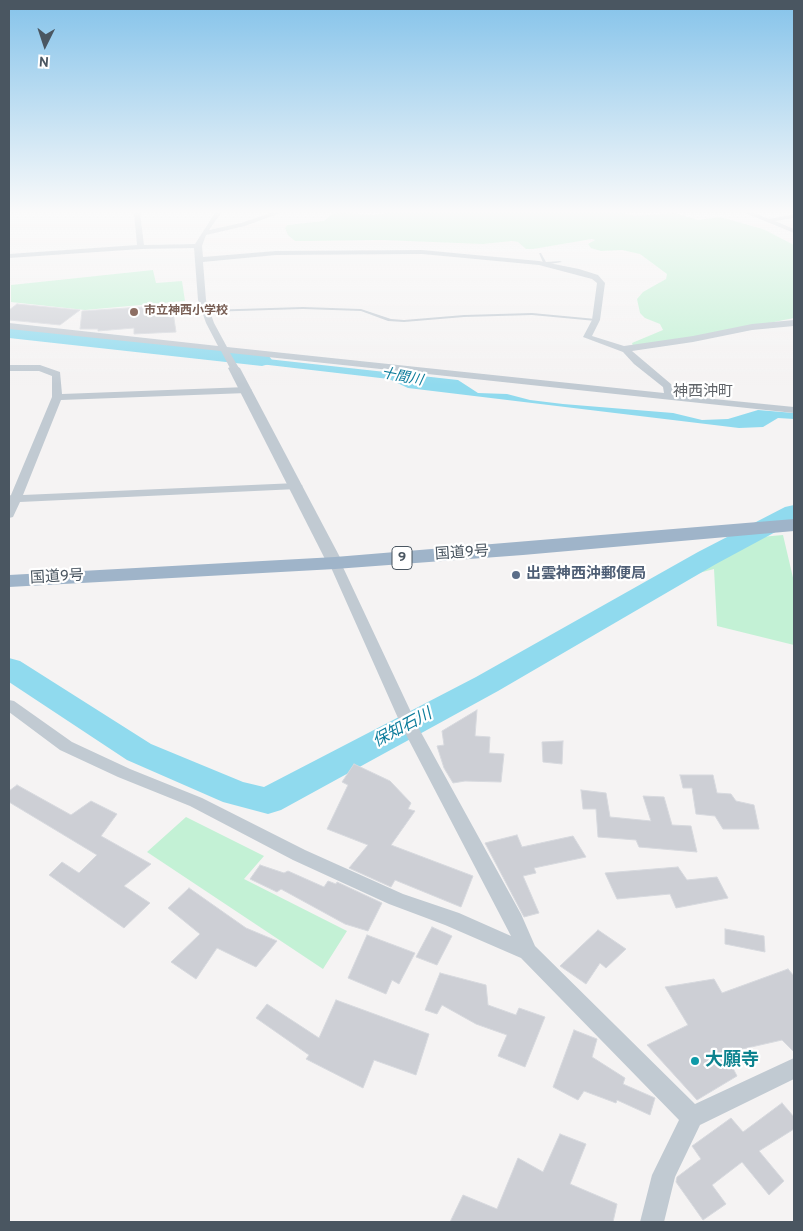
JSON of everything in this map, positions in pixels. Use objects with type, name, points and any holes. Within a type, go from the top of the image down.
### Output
[{"type":"highway","name":"国道9号","points":[[9,580],[335,563],[523,550],[794,526]]},
{"type":"street","points":[[201,270],[202,300],[206,311],[335,563],[410,727],[514,920],[528,952],[692,1116]]},
{"type":"street","points":[[573,270],[589,274],[600,280],[596,320],[586,338],[623,348],[693,339],[752,327],[794,323]]},
{"type":"street","points":[[9,326],[226,352],[794,410]]},
{"type":"street","points":[[623,348],[668,386],[670,396]]},
{"type":"street","points":[[9,368],[40,368],[57,374],[57,397],[12,499],[9,514]]},
{"type":"street","points":[[57,397],[246,390]]},
{"type":"street","points":[[12,499],[297,486]]},
{"type":"street","points":[[9,705],[66,746],[124,774],[196,802],[299,855],[396,899],[452,919],[528,952]]},
{"type":"street","points":[[652,1222],[664,1175],[692,1116],[794,1068]]},
{"type":"lane","points":[[206,311],[303,308],[361,310],[390,320],[404,321],[464,316],[532,314],[596,320]]},
{"type":"green space","points":[[153,270],[156,283],[182,281],[185,301],[85,310],[11,302],[11,285]]},
{"type":"green space","points":[[662,270],[794,270],[794,318],[690,339],[633,346],[632,343],[663,330],[660,324],[645,318],[640,313],[637,299],[643,292],[666,279],[667,274]]},
{"type":"green space","points":[[783,535],[794,582],[794,645],[717,626],[714,569],[699,573],[700,567],[750,538]]},
{"type":"green space","points":[[186,817],[264,856],[244,879],[347,931],[323,969],[147,852]]},
{"type":"water","points":[[231,355],[458,380],[478,393],[507,394],[530,400],[563,404],[673,413],[702,420],[728,419],[758,410],[794,413],[794,419],[778,418],[763,427],[739,428],[408,388],[389,379],[234,361]]},
{"type":"building","points":[[17,304],[80,310],[60,325],[9,320],[9,310]]},
{"type":"building","points":[[172,305],[176,332],[134,334],[134,328],[98,331],[98,329],[80,329],[82,311]]},
{"type":"building","points":[[477,710],[475,736],[490,737],[489,753],[504,754],[501,782],[465,781],[453,783],[444,768],[437,746],[444,745],[442,731]]},
{"type":"building","points":[[563,741],[562,764],[543,762],[542,742]]},
{"type":"building","points":[[354,764],[390,781],[411,803],[408,809],[415,811],[391,845],[473,876],[461,907],[395,880],[391,887],[349,868],[368,845],[327,829],[348,785],[342,782]]},
{"type":"building","points":[[680,775],[713,775],[717,793],[731,794],[736,801],[754,805],[759,829],[723,829],[715,816],[696,814],[692,788],[683,788]]},
{"type":"building","points":[[17,785],[71,815],[91,801],[117,814],[101,836],[151,864],[124,886],[150,903],[124,928],[49,875],[62,862],[79,873],[97,855],[9,802],[9,791]]},
{"type":"building","points":[[581,790],[606,793],[610,817],[651,821],[643,796],[664,797],[672,825],[691,826],[697,852],[639,847],[636,840],[598,837],[596,809],[583,809]]},
{"type":"building","points":[[517,835],[522,847],[573,836],[586,857],[534,868],[536,873],[523,876],[539,913],[524,917],[485,843]]},
{"type":"building","points":[[260,865],[284,873],[288,871],[324,887],[328,881],[336,884],[337,882],[382,903],[368,931],[345,924],[281,889],[277,892],[250,879]]},
{"type":"building","points":[[678,867],[687,880],[717,877],[728,898],[676,908],[670,894],[617,899],[605,873]]},
{"type":"building","points":[[189,888],[246,928],[277,941],[256,967],[217,948],[196,979],[171,962],[200,934],[168,908]]},
{"type":"building","points":[[432,927],[452,936],[437,965],[416,957]]},
{"type":"building","points":[[725,929],[764,936],[765,952],[725,944]]},
{"type":"building","points":[[598,930],[626,949],[606,968],[600,963],[586,984],[560,966]]},
{"type":"building","points":[[367,935],[415,953],[399,984],[392,980],[386,994],[348,978]]},
{"type":"building","points":[[788,969],[794,976],[794,1052],[782,1040],[725,1053],[737,1076],[697,1100],[647,1045],[688,1025],[665,987],[714,979],[722,993]]},
{"type":"building","points":[[440,973],[486,985],[488,1005],[516,1015],[519,1008],[545,1017],[525,1067],[498,1056],[507,1035],[476,1024],[442,1005],[437,1014],[425,1010]]},
{"type":"building","points":[[336,1000],[429,1034],[416,1075],[374,1060],[363,1088],[306,1059],[309,1055],[256,1018],[267,1004],[319,1038]]},
{"type":"building","points":[[574,1030],[597,1039],[592,1057],[625,1078],[623,1084],[655,1098],[650,1115],[617,1100],[616,1103],[584,1091],[578,1100],[553,1087]]},
{"type":"building","points":[[782,1103],[794,1117],[794,1129],[759,1151],[784,1181],[769,1195],[742,1162],[712,1185],[726,1204],[703,1220],[676,1182],[677,1177],[701,1159],[692,1146],[731,1118],[743,1132]]},
{"type":"building","points":[[560,1134],[586,1144],[570,1184],[617,1204],[613,1222],[450,1222],[463,1195],[497,1209],[518,1158],[543,1172]]},
{"type":"waterway","name":"十間川","points":[[9,332],[262,360]]},
{"type":"waterway","name":"保知石川","points":[[9,668],[139,752],[235,793],[268,801],[487,684],[707,558],[794,512]]},
{"type":"place","name":"市立神西小学校","points":[[134,312]]},
{"type":"place","name":"出雲神西沖郵便局","points":[[516,575]]},
{"type":"place","name":"大願寺","points":[[695,1061]]},
{"type":"district","name":"神西沖町","points":[[703,393]]}]
